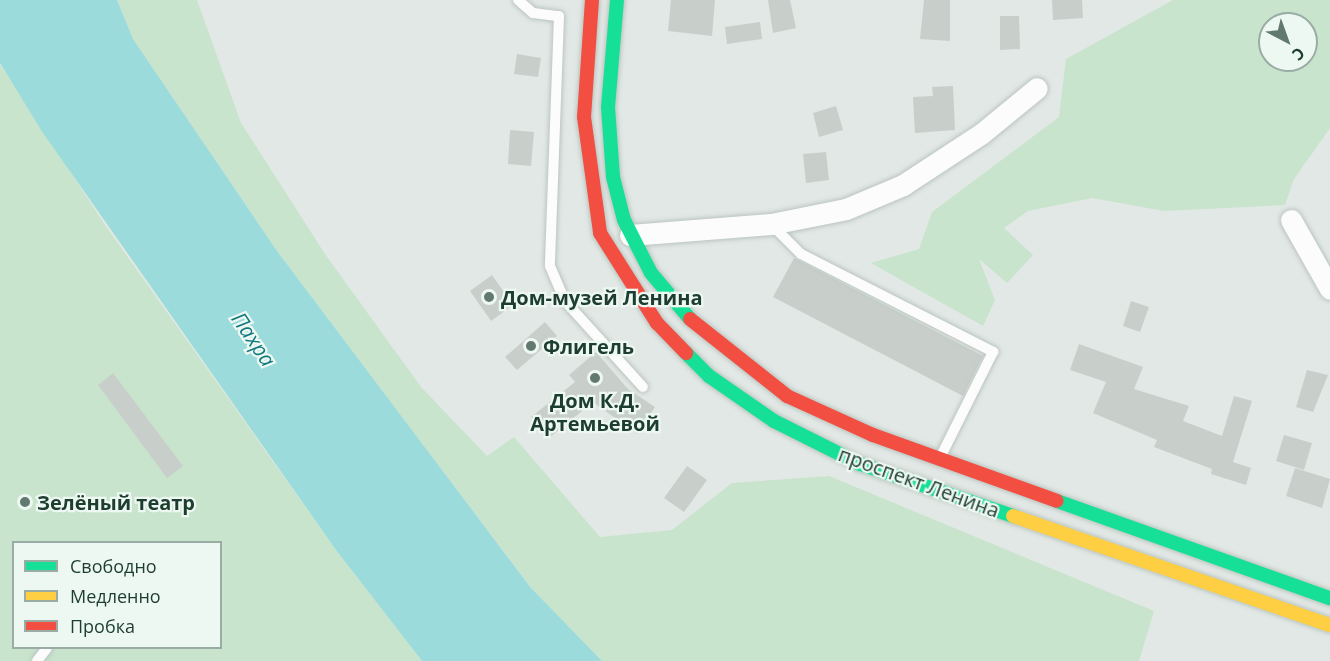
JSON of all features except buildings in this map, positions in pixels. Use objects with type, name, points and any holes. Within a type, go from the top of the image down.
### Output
[{"type":"main road","name":"проспект Ленина","points":[[592,0],[584,117],[600,233],[657,323],[709,376],[774,421],[860,464],[1330,625]]},
{"type":"main road","name":"проспект Ленина","points":[[617,0],[608,107],[613,177],[630,235],[651,273],[681,311],[787,396],[939,459],[1330,598]]},
{"type":"street","points":[[630,235],[771,224],[846,209],[903,186],[981,135],[1037,88]]},
{"type":"street","points":[[1291,220],[1330,289]]},
{"type":"lane","points":[[518,0],[533,13],[559,16],[550,266],[565,301],[643,387]]},
{"type":"lane","points":[[771,224],[801,254],[993,352],[939,459]]},
{"type":"lane","points":[[37,661],[46,649]]},
{"type":"green space","points":[[117,0],[197,0],[241,123],[325,254],[421,387],[487,456],[514,437],[600,537],[672,530],[732,483],[829,476],[1154,611],[1139,661],[602,661],[535,593],[277,251],[133,39]]},
{"type":"green space","points":[[1173,0],[1330,0],[1330,128],[1294,179],[1285,205],[1164,211],[1092,198],[1028,211],[1004,228],[1033,255],[1007,283],[979,259],[995,300],[983,326],[871,263],[919,249],[932,212],[1059,117],[1066,59]]},
{"type":"green space","points":[[0,64],[105,225],[336,550],[422,661],[0,661]]},
{"type":"water","name":"Пахра","points":[[0,0],[117,0],[133,39],[277,251],[531,588],[602,661],[422,661],[336,550],[43,133],[0,63]]},
{"type":"traffic: fast","points":[[617,0],[608,107],[613,177],[624,220],[651,273],[690,319]]},
{"type":"traffic: fast","points":[[686,353],[709,376],[774,421],[860,464],[1013,516]]},
{"type":"traffic: fast","points":[[1057,501],[1330,598]]},
{"type":"traffic: slow","points":[[1013,516],[1330,625]]},
{"type":"traffic: jam","points":[[592,0],[584,117],[600,233],[657,323],[686,353]]},
{"type":"traffic: jam","points":[[690,319],[787,396],[873,435],[1057,501]]},
{"type":"place","name":"Дом-музей Ленина","points":[[489,297]]},
{"type":"place","name":"Флигель","points":[[531,346]]},
{"type":"place","name":"Дом К.Д. Артемьевой","points":[[595,378]]},
{"type":"place","name":"Зелёный театр","points":[[25,502]]}]
